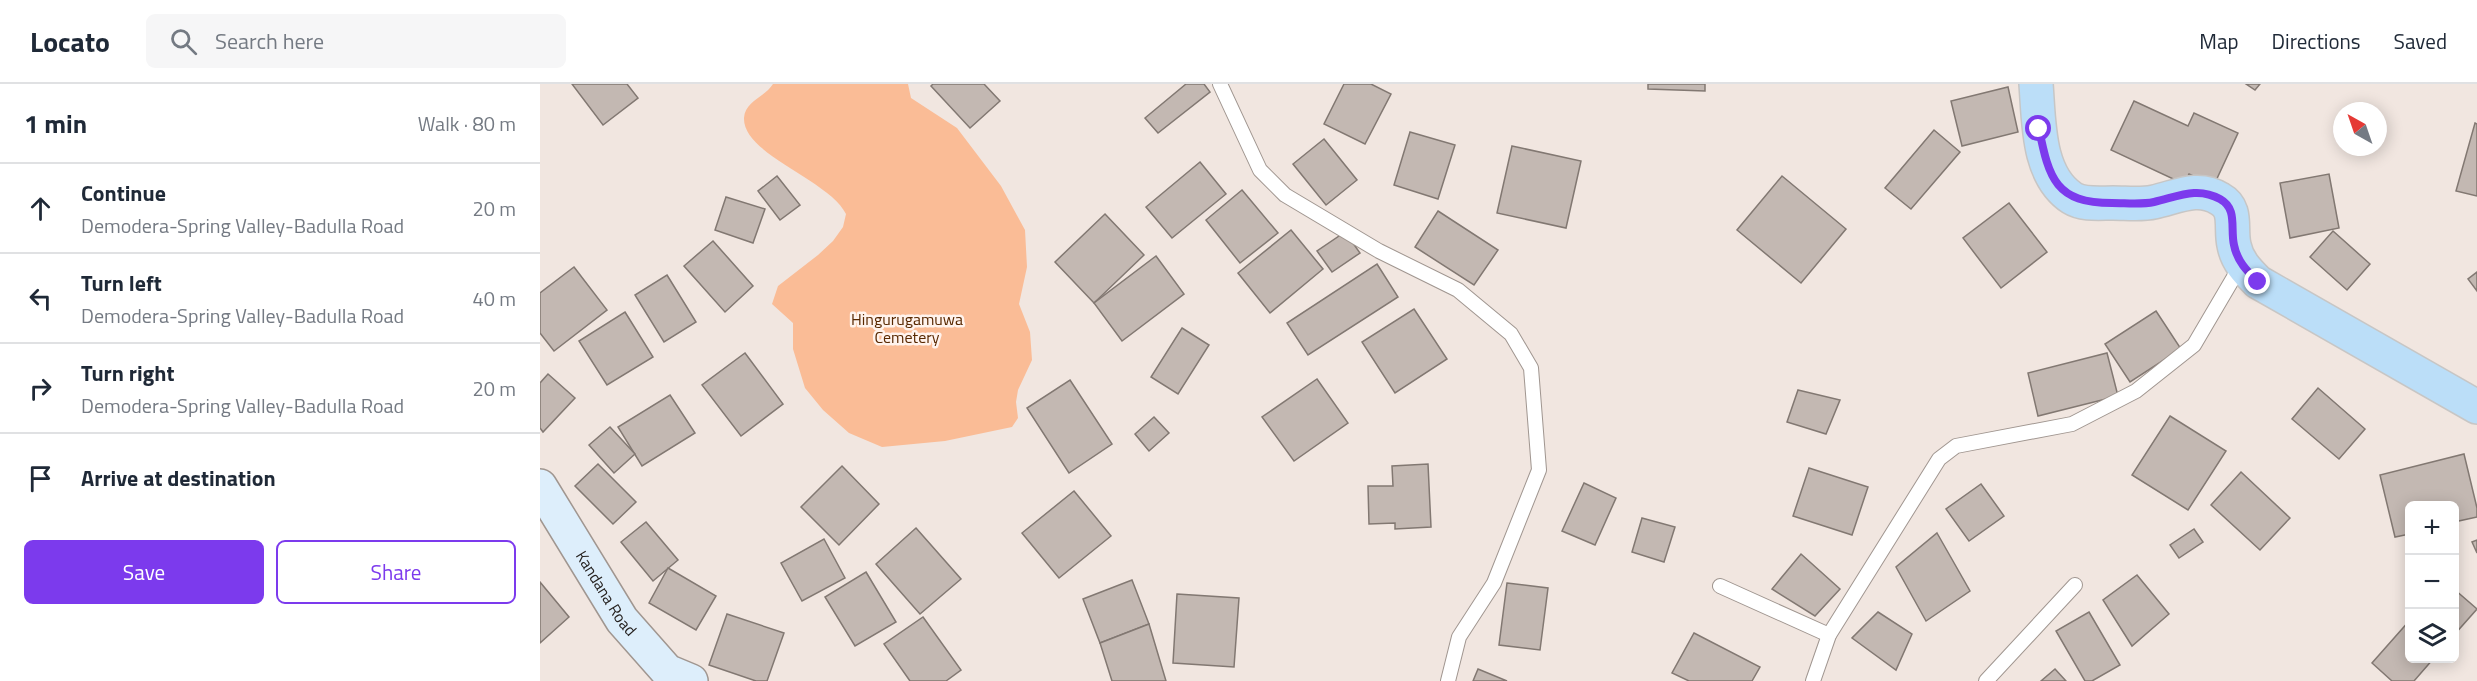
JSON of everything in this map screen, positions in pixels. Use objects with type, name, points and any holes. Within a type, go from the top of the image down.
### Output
[{"type":"main road","points":[[2036,84],[2039,129],[2045,160],[2058,185],[2074,199],[2092,203],[2151,203],[2194,191],[2213,195],[2223,200],[2232,212],[2234,244],[2241,265],[2258,282],[2477,407]]},
{"type":"street","name":"Kandana Road","points":[[540,486],[621,620],[667,671],[691,681]]},
{"type":"lane","points":[[1220,84],[1260,170],[1285,195],[1379,251],[1458,290],[1511,334],[1531,368],[1539,470],[1494,583],[1459,637],[1448,681]]},
{"type":"lane","points":[[1813,681],[1829,635],[1940,459],[1956,446],[2073,424],[2136,392],[2194,345],[2241,265]]},
{"type":"lane","points":[[1986,681],[2075,585]]},
{"type":"lane","points":[[1720,586],[1829,635]]},
{"type":"green space","name":"Hingurugamuwa Cemetery","points":[[773,84],[908,84],[911,98],[957,128],[1001,186],[1025,230],[1027,267],[1019,304],[1030,332],[1032,360],[1018,390],[1016,402],[1018,418],[1012,427],[945,441],[882,447],[849,433],[823,410],[805,388],[793,349],[793,323],[772,304],[778,286],[833,241],[843,227],[846,214],[837,202],[823,190],[772,156],[757,144],[747,131],[745,112]]},
{"type":"building","points":[[572,84],[627,84],[638,98],[603,125]]},
{"type":"building","points":[[933,84],[984,84],[1000,101],[970,128],[931,86]]},
{"type":"building","points":[[1186,84],[1204,84],[1210,92],[1158,133],[1145,118]]},
{"type":"building","points":[[1344,84],[1371,84],[1391,94],[1365,144],[1324,124]]},
{"type":"building","points":[[1648,84],[1705,84],[1705,91],[1648,89]]},
{"type":"building","points":[[2246,84],[2260,84],[2255,90]]},
{"type":"building","points":[[2008,87],[2018,132],[1962,146],[1951,101]]},
{"type":"building","points":[[2134,101],[2188,126],[2194,113],[2238,133],[2214,185],[2189,174],[2184,184],[2111,150]]},
{"type":"building","points":[[2475,123],[2477,124],[2477,196],[2456,191]]},
{"type":"building","points":[[1934,130],[1960,152],[1911,209],[1885,188]]},
{"type":"building","points":[[1410,132],[1455,145],[1438,199],[1394,185]]},
{"type":"building","points":[[1324,139],[1357,180],[1326,205],[1293,164]]},
{"type":"building","points":[[1512,146],[1581,161],[1566,228],[1497,213]]},
{"type":"building","points":[[1200,162],[1226,194],[1172,238],[1146,207]]},
{"type":"building","points":[[2329,174],[2339,228],[2290,238],[2280,183]]},
{"type":"building","points":[[777,176],[800,205],[780,220],[758,191]]},
{"type":"building","points":[[1782,176],[1846,229],[1801,283],[1737,230]]},
{"type":"building","points":[[1242,190],[1278,233],[1240,263],[1206,220]]},
{"type":"building","points":[[726,197],[765,209],[753,243],[715,230]]},
{"type":"building","points":[[2009,203],[2047,252],[2001,288],[1963,238]]},
{"type":"building","points":[[1438,211],[1498,250],[1474,285],[1415,247]]},
{"type":"building","points":[[1105,214],[1144,255],[1094,303],[1055,262]]},
{"type":"building","points":[[1291,230],[1323,269],[1270,313],[1238,273]]},
{"type":"building","points":[[2333,231],[2370,264],[2347,290],[2310,257]]},
{"type":"building","points":[[1345,232],[1360,253],[1332,272],[1317,251]]},
{"type":"building","points":[[713,241],[753,286],[725,312],[684,266]]},
{"type":"building","points":[[1156,256],[1184,294],[1122,341],[1094,303]]},
{"type":"building","points":[[1377,264],[1398,297],[1308,355],[1287,323]]},
{"type":"building","points":[[574,267],[607,310],[554,351],[540,333],[540,293]]},
{"type":"building","points":[[2477,272],[2477,291],[2468,279]]},
{"type":"building","points":[[667,275],[696,322],[664,342],[635,295]]},
{"type":"building","points":[[1414,309],[1447,359],[1395,393],[1362,342]]},
{"type":"building","points":[[2156,311],[2181,349],[2130,382],[2105,344]]},
{"type":"building","points":[[625,312],[653,357],[607,385],[579,341]]},
{"type":"building","points":[[1182,328],[1209,345],[1178,394],[1151,377]]},
{"type":"building","points":[[745,353],[783,404],[741,436],[702,385]]},
{"type":"building","points":[[2107,353],[2118,396],[2038,416],[2028,373]]},
{"type":"building","points":[[548,374],[575,398],[543,432],[540,428],[540,383]]},
{"type":"building","points":[[1317,379],[1348,423],[1294,461],[1262,417]]},
{"type":"building","points":[[1070,380],[1112,444],[1069,473],[1027,408]]},
{"type":"building","points":[[2318,388],[2365,429],[2339,459],[2292,419]]},
{"type":"building","points":[[1798,390],[1840,400],[1826,434],[1787,422]]},
{"type":"building","points":[[670,395],[695,433],[642,466],[618,427]]},
{"type":"building","points":[[2170,416],[2226,451],[2188,510],[2132,475]]},
{"type":"building","points":[[1154,417],[1169,433],[1149,451],[1135,434]]},
{"type":"building","points":[[610,427],[635,454],[614,473],[589,445]]},
{"type":"building","points":[[2464,454],[2477,508],[2477,517],[2459,521],[2459,501],[2405,501],[2405,535],[2395,537],[2380,475]]},
{"type":"building","points":[[598,464],[636,502],[613,524],[575,486]]},
{"type":"building","points":[[1428,464],[1431,527],[1395,529],[1395,523],[1369,524],[1368,486],[1393,486],[1392,466]]},
{"type":"building","points":[[842,466],[879,504],[839,545],[801,507]]},
{"type":"building","points":[[1809,468],[1868,487],[1852,535],[1793,516]]},
{"type":"building","points":[[2241,472],[2290,518],[2260,550],[2211,505]]},
{"type":"building","points":[[1584,483],[1616,498],[1595,545],[1562,531]]},
{"type":"building","points":[[1981,484],[2004,516],[1969,541],[1946,509]]},
{"type":"building","points":[[1074,491],[1111,536],[1059,578],[1022,533]]},
{"type":"building","points":[[1642,518],[1675,527],[1664,562],[1632,552]]},
{"type":"building","points":[[646,522],[678,560],[653,581],[621,542]]},
{"type":"building","points":[[916,528],[961,579],[920,614],[876,564]]},
{"type":"building","points":[[2194,529],[2203,542],[2179,558],[2170,545]]},
{"type":"building","points":[[1937,533],[1970,591],[1926,621],[1896,567]]},
{"type":"building","points":[[824,539],[845,578],[802,601],[781,563]]},
{"type":"building","points":[[2477,540],[2477,553],[2472,542]]},
{"type":"building","points":[[1801,554],[1840,589],[1815,616],[1772,589]]},
{"type":"building","points":[[668,568],[716,596],[696,630],[649,603]]},
{"type":"building","points":[[866,572],[896,622],[855,646],[825,597]]},
{"type":"building","points":[[2137,575],[2169,614],[2132,646],[2103,600]]},
{"type":"building","points":[[1132,580],[1149,624],[1100,643],[1083,599]]},
{"type":"building","points":[[540,582],[569,617],[540,643]]},
{"type":"building","points":[[1507,583],[1548,588],[1540,650],[1499,645]]},
{"type":"building","points":[[2459,593],[2477,609],[2459,629]]},
{"type":"building","points":[[1177,594],[1239,598],[1234,667],[1173,663]]},
{"type":"building","points":[[1878,612],[1912,634],[1896,670],[1852,638]]},
{"type":"building","points":[[2089,612],[2120,665],[2092,681],[2085,681],[2056,631]]},
{"type":"building","points":[[727,614],[784,633],[767,681],[756,681],[709,665]]},
{"type":"building","points":[[923,617],[961,670],[946,681],[910,681],[884,644]]},
{"type":"building","points":[[1149,624],[1166,681],[1112,681],[1100,643]]},
{"type":"building","points":[[2405,626],[2405,663],[2430,663],[2414,681],[2392,681],[2372,663]]},
{"type":"building","points":[[1694,633],[1760,667],[1752,681],[1689,681],[1672,673]]},
{"type":"building","points":[[1478,669],[1507,681],[1473,681]]},
{"type":"building","points":[[2055,669],[2066,681],[2041,681]]},
{"type":"route","points":[[2039,129],[2045,160],[2058,185],[2074,199],[2092,203],[2151,203],[2194,191],[2213,195],[2223,200],[2232,212],[2234,244],[2241,265],[2258,282]]}]
